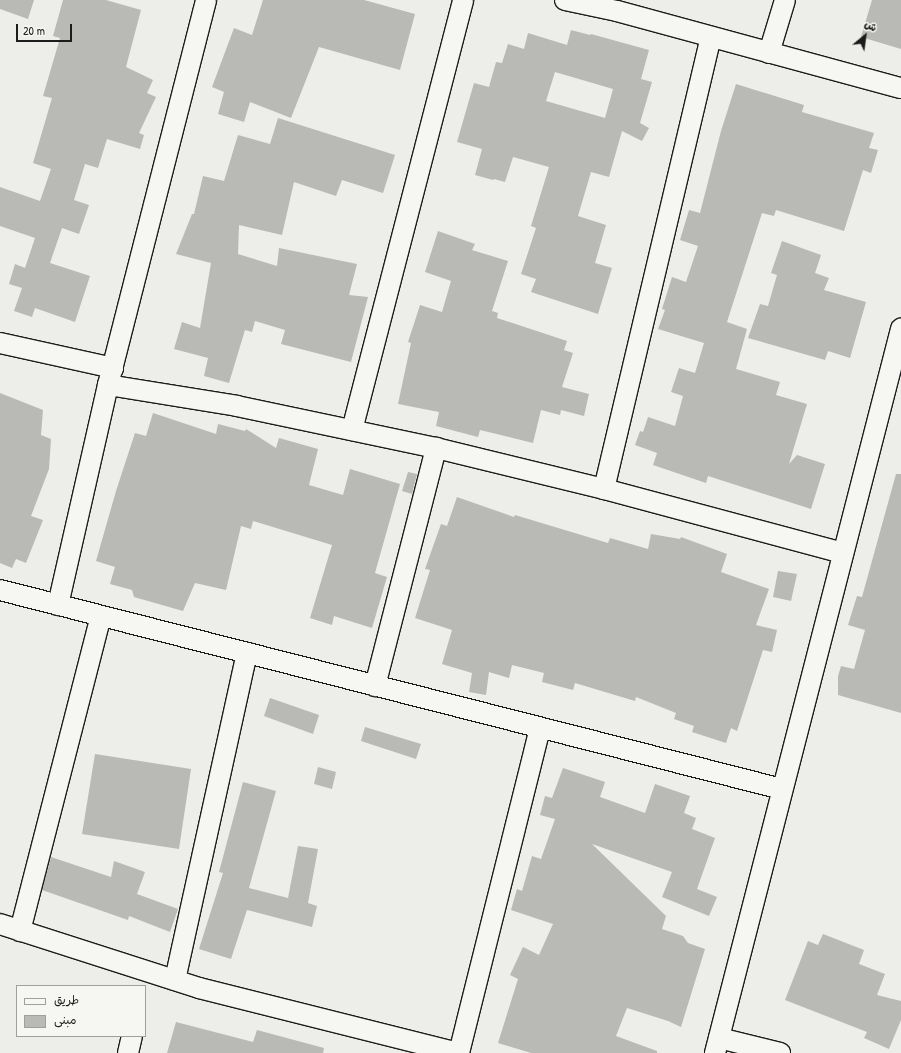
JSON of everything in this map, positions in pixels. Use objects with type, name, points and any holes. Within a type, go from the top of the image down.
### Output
[{"type":"street","points":[[58,605],[110,377],[206,0]]},
{"type":"street","points":[[352,430],[463,0]]},
{"type":"street","points":[[565,0],[618,5],[711,37],[901,88]]},
{"type":"street","points":[[769,53],[785,0]]},
{"type":"street","points":[[604,489],[711,37]]},
{"type":"street","points":[[780,1053],[717,1045],[842,553],[901,328]]},
{"type":"street","points":[[0,343],[110,377],[237,406],[436,448],[604,489],[842,553]]},
{"type":"street","points":[[375,686],[436,448]]},
{"type":"street","points":[[0,590],[743,781],[782,789]]},
{"type":"street","points":[[20,931],[101,616]]},
{"type":"street","points":[[176,980],[247,653]]},
{"type":"street","points":[[0,924],[146,979],[176,980],[199,988],[458,1053],[540,728]]},
{"type":"street","points":[[128,1053],[132,1037]]},
{"type":"building","points":[[0,0],[34,0],[28,19],[0,9]]},
{"type":"building","points":[[63,0],[106,0],[141,10],[126,67],[153,80],[147,93],[156,97],[139,133],[144,135],[140,149],[107,139],[98,168],[85,164],[74,200],[89,205],[79,234],[62,228],[50,263],[90,276],[75,322],[35,308],[32,317],[14,311],[22,288],[9,284],[15,264],[25,268],[35,238],[0,226],[0,187],[40,201],[51,169],[33,163],[52,98],[43,96],[60,38],[53,36]]},
{"type":"building","points":[[263,0],[364,0],[415,14],[400,70],[319,47],[291,118],[250,102],[244,122],[218,114],[224,92],[212,87],[234,28],[252,35]]},
{"type":"building","points":[[872,0],[901,0],[901,49],[861,37]]},
{"type":"building","points":[[571,30],[649,50],[641,79],[652,82],[640,123],[649,128],[642,141],[622,131],[609,177],[591,172],[578,216],[606,225],[595,263],[612,268],[598,314],[531,292],[536,279],[521,274],[536,228],[531,226],[549,167],[513,157],[505,182],[493,180],[475,175],[482,149],[457,142],[474,83],[489,87],[496,62],[502,63],[508,44],[524,49],[528,33],[567,45]],"holes":[[[555,72],[613,89],[605,118],[546,101]]]},
{"type":"building","points":[[736,84],[804,105],[802,112],[874,133],[869,148],[878,150],[871,173],[863,170],[844,231],[776,210],[774,216],[762,213],[727,322],[747,329],[736,369],[780,382],[776,395],[807,404],[789,464],[797,455],[825,464],[811,509],[708,476],[706,483],[653,465],[657,453],[635,445],[640,431],[643,432],[648,417],[675,426],[683,396],[671,392],[679,368],[695,373],[704,343],[658,329],[665,310],[662,309],[672,277],[686,282],[698,246],[680,240],[689,210],[700,213],[721,131]]},
{"type":"building","points":[[278,118],[395,155],[383,193],[342,180],[336,196],[294,182],[282,235],[239,225],[238,254],[277,266],[279,248],[357,264],[349,295],[368,297],[351,362],[281,344],[285,330],[255,321],[252,332],[245,330],[229,383],[204,376],[208,358],[174,349],[182,322],[200,328],[211,263],[176,254],[192,214],[194,214],[203,176],[224,181],[238,135],[270,144]]},
{"type":"building","points":[[438,231],[475,244],[472,250],[508,261],[492,311],[498,313],[497,318],[567,341],[564,350],[573,353],[562,387],[589,394],[584,416],[561,410],[560,415],[541,410],[533,443],[480,430],[478,437],[436,426],[439,412],[398,404],[411,343],[408,342],[420,305],[442,312],[451,281],[425,272]]},
{"type":"building","points":[[782,241],[821,255],[815,273],[829,278],[824,290],[866,302],[850,358],[828,351],[825,360],[748,338],[760,304],[768,306],[777,275],[771,273]]},
{"type":"building","points":[[0,393],[43,410],[41,435],[51,439],[49,469],[31,516],[43,520],[26,563],[16,559],[12,568],[0,563]]},
{"type":"building","points":[[153,413],[216,434],[218,424],[245,431],[246,429],[276,448],[279,438],[318,449],[309,485],[343,495],[350,469],[400,484],[375,573],[387,577],[372,628],[334,616],[332,625],[310,618],[332,545],[253,521],[251,529],[241,526],[226,590],[195,583],[183,611],[134,597],[132,590],[110,584],[115,567],[96,561],[116,491],[135,433],[146,436]]},
{"type":"building","points":[[408,472],[417,474],[412,494],[402,491]]},
{"type":"building","points":[[896,474],[901,474],[901,713],[838,695],[838,676],[841,666],[854,669],[865,630],[848,625],[857,596],[862,597]]},
{"type":"building","points":[[457,497],[514,517],[515,515],[608,543],[610,538],[648,549],[651,534],[680,539],[681,537],[727,554],[721,572],[769,589],[756,625],[777,630],[772,652],[763,650],[737,731],[731,728],[726,743],[692,732],[694,726],[674,719],[676,713],[636,697],[635,701],[575,683],[573,690],[542,682],[544,673],[512,665],[509,678],[489,672],[486,695],[469,692],[472,673],[442,664],[452,630],[415,618],[430,570],[425,569],[441,524],[447,526]]},
{"type":"building","points":[[778,571],[797,574],[791,601],[773,597]]},
{"type":"building","points":[[270,698],[319,715],[313,734],[264,716]]},
{"type":"building","points":[[365,727],[421,744],[416,759],[361,741]]},
{"type":"building","points":[[95,754],[191,769],[179,849],[82,834]]},
{"type":"building","points":[[318,767],[336,772],[332,789],[314,784]]},
{"type":"building","points":[[563,768],[605,782],[600,797],[645,813],[655,784],[690,796],[684,813],[696,818],[692,829],[715,838],[697,889],[717,897],[709,916],[662,897],[672,872],[592,844],[666,916],[662,929],[683,936],[688,943],[705,949],[681,1027],[668,1021],[627,1008],[616,1036],[657,1051],[657,1053],[531,1053],[498,1043],[518,979],[510,975],[523,947],[539,955],[553,924],[511,910],[517,889],[522,891],[532,856],[541,859],[555,819],[540,815],[545,796],[552,798]]},
{"type":"building","points":[[243,782],[276,791],[249,888],[288,898],[298,846],[318,849],[308,903],[317,906],[312,927],[247,910],[231,959],[199,949],[223,873],[219,872]]},
{"type":"building","points":[[51,857],[111,877],[114,861],[145,872],[137,894],[178,909],[170,932],[129,916],[128,920],[42,890]]},
{"type":"building","points":[[823,934],[864,950],[859,964],[885,974],[877,995],[901,1001],[901,1020],[889,1049],[864,1038],[867,1032],[785,1000],[808,941],[818,945]]},
{"type":"building","points":[[176,1022],[253,1042],[257,1030],[324,1048],[323,1053],[167,1053]]}]
